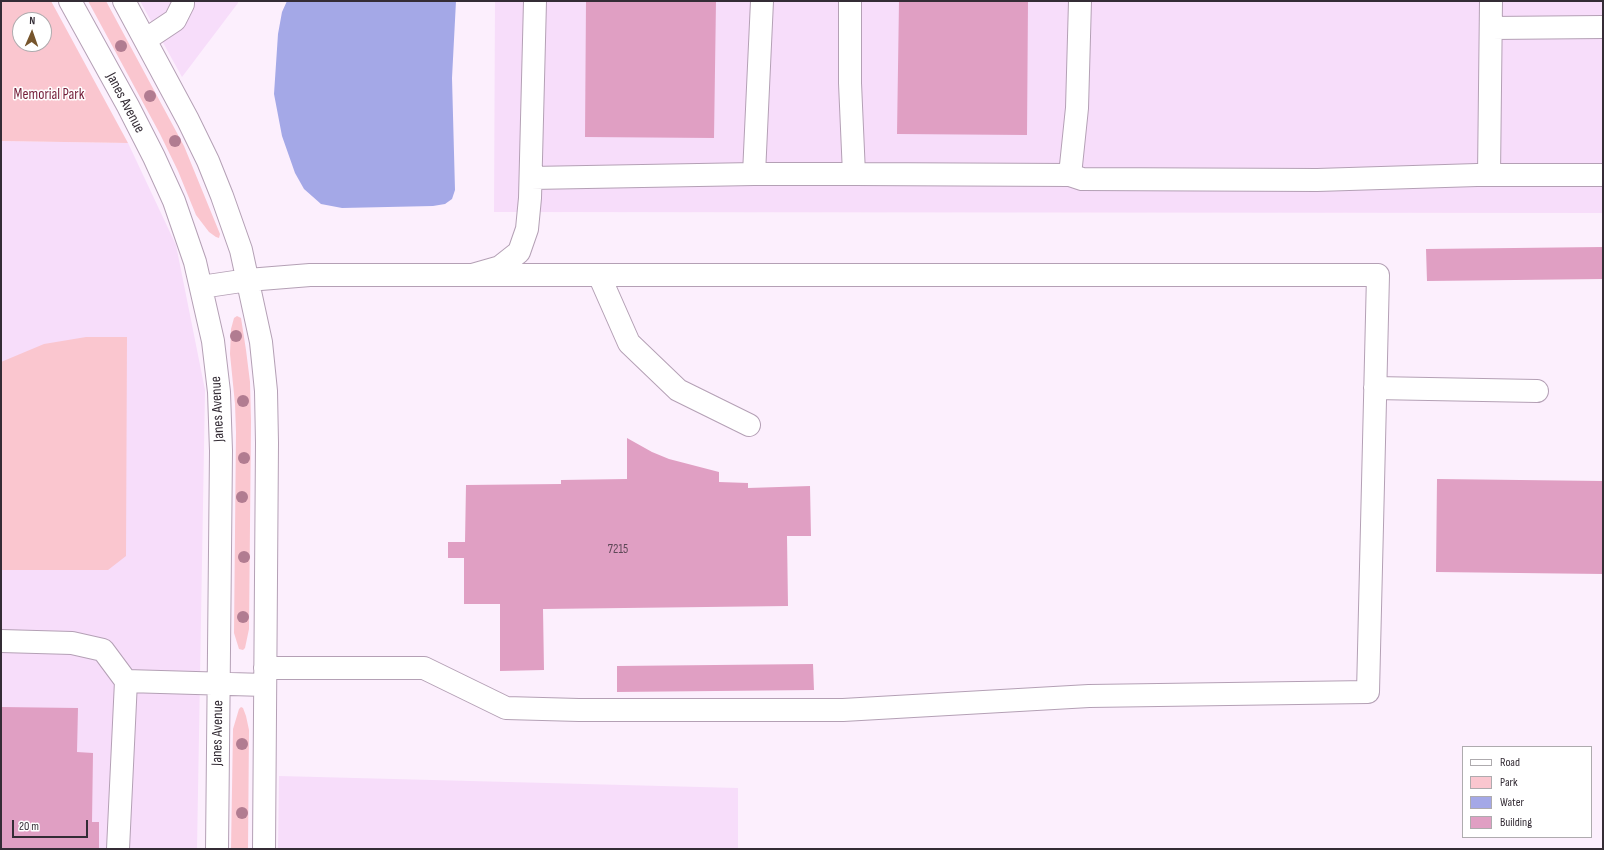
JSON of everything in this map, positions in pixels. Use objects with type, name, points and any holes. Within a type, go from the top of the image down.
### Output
[{"type":"street","name":"Janes Avenue","points":[[70,1],[154,157],[174,201],[189,242],[213,341],[219,392],[221,452],[217,849]]},
{"type":"street","points":[[124,1],[172,88],[208,161],[225,202],[241,250],[261,342],[266,391],[264,849]]},
{"type":"street","points":[[145,40],[175,20],[183,1]]},
{"type":"street","points":[[472,275],[500,267],[519,252],[527,229],[531,178],[535,1]]},
{"type":"street","points":[[754,174],[762,1]]},
{"type":"street","points":[[850,1],[850,83],[854,174]]},
{"type":"street","points":[[1070,175],[1077,108],[1080,1]]},
{"type":"street","points":[[1489,175],[1491,1]]},
{"type":"street","points":[[1491,28],[1603,27]]},
{"type":"street","points":[[531,178],[754,174],[854,174],[1070,175],[1082,179],[1317,180],[1489,175],[1603,175]]},
{"type":"street","points":[[126,682],[218,684],[265,676],[424,668],[506,708],[564,710],[843,710],[1089,696],[1368,692],[1378,275],[310,275],[248,280],[201,287]]},
{"type":"street","points":[[599,275],[629,343],[678,390],[749,425]]},
{"type":"street","points":[[1375,388],[1537,391]]},
{"type":"street","points":[[1,641],[72,643],[103,650],[126,682],[118,849]]},
{"type":"shaded area","points":[[140,1],[238,1],[238,3],[182,77]]},
{"type":"shaded area","points":[[495,1],[1603,1],[1603,213],[494,212]]},
{"type":"shaded area","points":[[1,141],[128,143],[176,245],[205,390],[197,849],[1,849]]},
{"type":"shaded area","points":[[279,776],[738,788],[738,849],[278,849]]},
{"type":"green space","name":"Memorial Park","points":[[1,1],[51,1],[128,143],[1,141]]},
{"type":"green space","points":[[88,1],[106,1],[184,146],[220,234],[219,238],[209,232],[196,215],[178,171],[160,134]]},
{"type":"green space","points":[[237,316],[241,318],[246,350],[250,382],[251,421],[249,629],[245,648],[243,650],[239,649],[234,633],[236,432],[230,354],[231,329],[234,318]]},
{"type":"green space","points":[[86,337],[127,337],[126,556],[108,570],[1,570],[1,362],[44,344]]},
{"type":"green space","points":[[241,707],[243,708],[246,716],[249,730],[248,849],[231,849],[233,729]]},
{"type":"water","points":[[287,1],[456,1],[452,78],[455,190],[452,199],[445,204],[433,206],[342,208],[321,204],[304,189],[295,173],[282,136],[274,94],[278,34],[282,12]]},
{"type":"building","points":[[586,1],[716,1],[714,138],[585,137]]},
{"type":"building","points":[[899,1],[1028,1],[1027,135],[897,134]]},
{"type":"building","points":[[1603,247],[1603,279],[1427,281],[1426,249]]},
{"type":"building","points":[[627,438],[652,452],[669,459],[719,472],[719,482],[748,483],[748,488],[810,486],[811,536],[787,536],[788,606],[543,609],[544,670],[500,671],[500,604],[464,604],[464,558],[448,558],[448,542],[465,542],[466,485],[561,484],[561,480],[627,479]]},
{"type":"building","points":[[1437,479],[1603,481],[1603,574],[1436,572]]},
{"type":"building","points":[[813,664],[814,690],[617,692],[617,666]]},
{"type":"building","points":[[1,707],[78,708],[77,752],[93,753],[92,822],[99,822],[99,849],[1,849]]}]
